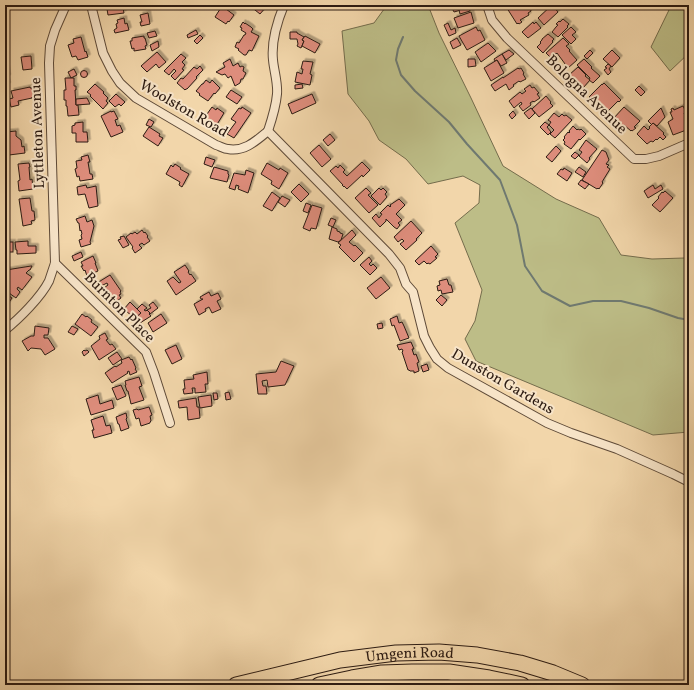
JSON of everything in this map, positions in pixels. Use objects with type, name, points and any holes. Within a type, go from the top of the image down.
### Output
[{"type":"highway","name":"Umgeni Road","points":[[236,685],[340,660],[396,653],[439,652],[477,655],[520,664],[553,673],[582,685]]},
{"type":"highway","name":"Umgeni Road","points":[[319,685],[382,673],[449,672],[522,685]]},
{"type":"street","name":"Lyttleton Avenue","points":[[55,263],[49,62],[50,46],[66,5]]},
{"type":"street","name":"Woolston Road","points":[[91,5],[103,53],[120,83],[136,98],[216,145],[229,150],[242,149],[268,131]]},
{"type":"street","points":[[268,131],[277,94],[273,58],[274,39],[277,20],[284,5]]},
{"type":"street","name":"Bologna Avenue","points":[[487,5],[492,20],[507,38],[634,159],[646,159],[659,156],[689,143]]},
{"type":"street","name":"Dunston Gardens","points":[[268,131],[389,254],[400,268],[406,284],[413,292],[424,336],[437,359],[448,368],[547,423],[571,434],[617,449],[689,482]]},
{"type":"street","points":[[5,330],[16,321],[40,294],[49,281],[55,263]]},
{"type":"street","name":"Burnton Place","points":[[55,263],[146,352],[170,423]]},
{"type":"green space","points":[[387,5],[428,5],[439,33],[503,166],[556,199],[599,218],[621,255],[652,259],[684,258],[689,255],[689,432],[653,435],[476,361],[465,339],[475,321],[482,290],[455,223],[479,203],[480,185],[463,176],[428,184],[406,159],[379,140],[369,121],[348,94],[342,31],[374,23]]},
{"type":"green space","points":[[660,5],[689,5],[689,53],[670,71],[651,47],[669,10]]},
{"type":"building","points":[[107,5],[121,5],[124,13],[108,15],[107,9],[110,9]]},
{"type":"building","points":[[173,5],[186,5],[186,6],[184,9]]},
{"type":"building","points":[[250,5],[265,5],[264,6],[266,7],[260,14]]},
{"type":"building","points":[[505,5],[532,6],[530,8],[531,11],[528,13],[529,15],[520,20],[522,22],[517,24]]},
{"type":"building","points":[[552,5],[558,12],[544,25],[538,18]]},
{"type":"building","points":[[222,6],[234,15],[226,24],[215,17]]},
{"type":"building","points":[[459,6],[461,10],[454,12],[452,8]]},
{"type":"building","points":[[469,7],[470,11],[460,14],[459,10]]},
{"type":"building","points":[[471,12],[474,23],[458,28],[454,18]]},
{"type":"building","points":[[148,13],[150,24],[141,26],[140,22],[142,22],[140,15]]},
{"type":"building","points":[[124,18],[125,24],[127,23],[129,30],[115,33],[114,30],[117,28],[116,24],[118,23],[117,20]]},
{"type":"building","points":[[563,19],[569,24],[558,37],[552,32],[558,25],[556,24]]},
{"type":"building","points":[[243,22],[253,29],[251,32],[259,36],[252,51],[249,50],[246,55],[235,47],[237,42],[239,43],[246,33],[241,30],[242,28],[240,27]]},
{"type":"building","points":[[533,22],[534,24],[536,22],[541,28],[528,38],[522,32]]},
{"type":"building","points":[[448,23],[451,30],[455,28],[456,33],[449,36],[444,25]]},
{"type":"building","points":[[476,27],[478,31],[480,30],[485,40],[467,50],[459,36]]},
{"type":"building","points":[[571,27],[576,32],[572,35],[576,39],[571,44],[562,35]]},
{"type":"building","points":[[196,30],[198,34],[188,38],[187,35]]},
{"type":"building","points":[[155,31],[157,36],[149,38],[147,33]]},
{"type":"building","points":[[290,32],[297,32],[304,37],[301,48],[297,46],[297,39],[290,39]]},
{"type":"building","points":[[548,34],[554,39],[543,53],[537,47],[541,43],[540,42],[542,39]]},
{"type":"building","points":[[200,35],[203,38],[197,44],[194,41]]},
{"type":"building","points":[[144,36],[147,45],[145,46],[146,49],[134,51],[130,41],[132,41],[132,38]]},
{"type":"building","points":[[305,36],[320,44],[315,53],[302,46],[304,41],[302,40]]},
{"type":"building","points":[[81,37],[88,57],[78,60],[76,56],[72,57],[68,45],[74,43],[73,39]]},
{"type":"building","points":[[457,38],[461,45],[453,49],[450,42]]},
{"type":"building","points":[[563,38],[569,44],[566,46],[570,50],[569,51],[577,60],[568,68],[557,53],[550,57],[546,53]]},
{"type":"building","points":[[158,41],[159,47],[152,51],[150,45]]},
{"type":"building","points":[[488,43],[496,51],[481,62],[475,52]]},
{"type":"building","points":[[509,50],[514,54],[506,60],[502,54]]},
{"type":"building","points":[[590,50],[593,53],[587,59],[584,56]]},
{"type":"building","points":[[612,50],[620,58],[612,67],[603,59]]},
{"type":"building","points":[[157,52],[166,62],[159,68],[156,64],[147,72],[141,66]]},
{"type":"building","points":[[181,54],[186,58],[182,62],[185,65],[182,69],[184,70],[175,80],[171,76],[176,71],[174,69],[169,75],[164,71]]},
{"type":"building","points":[[502,54],[507,63],[501,66],[497,60],[495,61],[494,59]]},
{"type":"building","points":[[31,56],[32,69],[23,70],[21,57]]},
{"type":"building","points":[[230,59],[233,66],[238,63],[240,67],[244,67],[243,71],[246,73],[243,79],[241,79],[240,83],[235,86],[231,76],[228,78],[225,74],[222,75],[216,72],[225,67],[223,63]]},
{"type":"building","points":[[468,59],[475,59],[476,66],[468,67]]},
{"type":"building","points":[[584,59],[600,76],[593,83],[577,65]]},
{"type":"building","points":[[497,60],[504,73],[491,81],[484,68]]},
{"type":"building","points":[[303,61],[313,62],[310,74],[312,75],[310,85],[295,82],[297,72],[302,74],[303,69],[301,69]]},
{"type":"building","points":[[608,64],[611,66],[609,69],[611,72],[608,75],[604,70],[607,68],[605,67]]},
{"type":"building","points":[[6,65],[8,77],[6,78],[8,85],[5,86]]},
{"type":"building","points":[[200,66],[203,70],[187,89],[185,90],[177,83],[194,67],[197,69]]},
{"type":"building","points":[[578,67],[590,80],[583,88],[569,75]]},
{"type":"building","points":[[518,68],[521,68],[526,79],[520,82],[519,81],[509,90],[506,84],[495,91],[491,85]]},
{"type":"building","points":[[74,69],[77,75],[71,78],[68,72]]},
{"type":"building","points":[[84,71],[87,74],[84,77],[81,74]]},
{"type":"building","points":[[65,78],[74,78],[74,86],[76,86],[76,105],[78,105],[79,115],[68,116],[66,100],[64,100],[64,90],[66,90]]},
{"type":"building","points":[[206,80],[210,83],[212,80],[220,88],[208,101],[196,91]]},
{"type":"building","points":[[604,83],[621,100],[619,102],[618,101],[606,113],[589,97]]},
{"type":"building","points":[[95,84],[108,98],[106,101],[108,103],[103,109],[87,92]]},
{"type":"building","points":[[302,84],[303,88],[295,89],[295,85]]},
{"type":"building","points":[[530,85],[539,93],[537,94],[540,98],[530,103],[531,105],[523,111],[519,106],[522,104],[521,102],[514,108],[509,101],[520,92],[522,94],[526,91],[524,89]]},
{"type":"building","points":[[639,86],[645,92],[641,96],[635,90]]},
{"type":"building","points":[[30,87],[32,88],[34,97],[18,101],[19,105],[11,107],[9,99],[13,98],[11,91]]},
{"type":"building","points":[[231,90],[242,97],[237,104],[226,97]]},
{"type":"building","points":[[116,94],[125,102],[121,106],[119,104],[115,107],[109,101]]},
{"type":"building","points":[[312,94],[316,103],[292,114],[288,104]]},
{"type":"building","points":[[546,96],[553,106],[539,117],[532,109]]},
{"type":"building","points":[[87,98],[90,104],[76,105],[76,99]]},
{"type":"building","points":[[683,106],[686,112],[684,113],[689,122],[689,129],[673,135],[668,122],[673,119],[670,112],[672,112],[671,109],[673,108],[674,110]]},
{"type":"building","points":[[212,107],[216,110],[217,108],[224,113],[216,126],[207,121],[208,120],[205,117]]},
{"type":"building","points":[[242,107],[251,113],[234,138],[227,134],[236,122],[231,119],[239,108],[241,109]]},
{"type":"building","points":[[624,107],[640,121],[634,127],[636,128],[632,131],[624,125],[623,127],[613,119]]},
{"type":"building","points":[[531,108],[535,113],[529,119],[524,113]]},
{"type":"building","points":[[661,108],[665,117],[657,126],[653,123],[652,125],[648,121]]},
{"type":"building","points":[[114,111],[118,119],[115,120],[117,126],[120,125],[123,132],[111,137],[101,116]]},
{"type":"building","points":[[513,111],[516,115],[512,119],[509,115]]},
{"type":"building","points":[[554,113],[559,117],[562,114],[564,116],[566,115],[572,120],[555,138],[550,134],[554,130],[549,125],[551,122],[548,120]]},
{"type":"building","points":[[149,119],[154,122],[151,127],[146,125]]},
{"type":"building","points":[[83,122],[83,132],[87,132],[88,142],[76,142],[76,133],[72,133],[72,126],[75,125],[75,123]]},
{"type":"building","points":[[545,122],[549,125],[547,127],[551,132],[548,135],[540,127]]},
{"type":"building","points":[[653,123],[664,133],[663,134],[666,137],[663,140],[660,137],[657,140],[656,139],[653,142],[651,141],[647,144],[637,134],[644,126],[648,130]]},
{"type":"building","points":[[573,126],[577,130],[581,129],[586,134],[580,140],[579,139],[571,149],[564,144],[565,142],[563,140]]},
{"type":"building","points":[[149,127],[160,134],[159,136],[163,138],[158,146],[143,136]]},
{"type":"building","points":[[16,131],[16,136],[21,140],[25,153],[9,155],[8,138],[6,138],[6,132]]},
{"type":"building","points":[[330,134],[335,140],[328,146],[323,140]]},
{"type":"building","points":[[586,140],[597,149],[589,158],[590,159],[587,163],[579,156],[582,152],[579,150]]},
{"type":"building","points":[[319,145],[331,159],[322,167],[310,153]]},
{"type":"building","points":[[556,146],[561,151],[552,162],[546,157]]},
{"type":"building","points":[[602,150],[606,152],[609,160],[606,164],[609,165],[607,167],[610,169],[602,182],[603,183],[599,189],[597,189],[582,180]]},
{"type":"building","points":[[575,152],[579,155],[575,159],[571,156]]},
{"type":"building","points":[[88,155],[90,162],[88,162],[90,174],[92,174],[93,179],[80,181],[79,176],[77,177],[75,169],[77,168],[76,161],[82,160],[81,157]]},
{"type":"building","points":[[206,157],[215,160],[212,167],[204,164]]},
{"type":"building","points":[[362,162],[370,170],[363,177],[362,175],[347,189],[330,171],[336,166],[338,168],[340,165],[345,170],[343,172],[347,176]]},
{"type":"building","points":[[29,163],[30,180],[32,179],[33,189],[19,191],[18,181],[20,180],[18,164]]},
{"type":"building","points":[[267,163],[288,173],[279,189],[271,184],[272,181],[261,174]]},
{"type":"building","points":[[175,164],[189,174],[182,187],[179,185],[180,182],[166,174],[171,165],[173,167]]},
{"type":"building","points":[[214,167],[228,171],[229,175],[227,182],[210,178]]},
{"type":"building","points":[[579,167],[586,172],[583,177],[575,172]]},
{"type":"building","points":[[564,168],[572,173],[567,181],[557,174]]},
{"type":"building","points":[[246,170],[254,173],[248,193],[238,189],[239,186],[236,185],[235,190],[229,188],[234,173],[245,175]]},
{"type":"building","points":[[581,180],[589,184],[585,189],[578,184]]},
{"type":"building","points":[[299,184],[309,194],[301,202],[291,192]]},
{"type":"building","points":[[86,185],[87,188],[96,186],[98,206],[89,208],[85,194],[78,195],[77,187]]},
{"type":"building","points":[[653,185],[655,189],[661,185],[663,189],[648,198],[644,191]]},
{"type":"building","points":[[366,188],[371,193],[368,195],[378,205],[369,213],[355,198]]},
{"type":"building","points":[[379,188],[381,190],[383,188],[387,192],[385,194],[387,197],[380,205],[371,196]]},
{"type":"building","points":[[665,191],[673,198],[660,212],[652,205],[659,198],[658,197],[662,192],[663,193]]},
{"type":"building","points":[[272,192],[280,198],[272,211],[263,206]]},
{"type":"building","points":[[282,196],[290,200],[285,207],[278,202]]},
{"type":"building","points":[[30,198],[35,220],[31,221],[32,224],[23,226],[19,199]]},
{"type":"building","points":[[399,199],[405,205],[396,214],[402,220],[398,223],[400,225],[397,229],[386,219],[380,227],[372,218],[376,214],[379,218],[382,214],[380,213],[388,205],[390,207],[390,205]]},
{"type":"building","points":[[306,203],[311,205],[308,213],[303,211]]},
{"type":"building","points":[[312,205],[322,208],[316,229],[311,228],[310,231],[303,228]]},
{"type":"building","points":[[85,216],[87,222],[92,220],[94,226],[90,242],[91,244],[81,247],[79,240],[82,239],[82,234],[79,223],[76,219]]},
{"type":"building","points":[[331,218],[336,220],[333,227],[328,225]]},
{"type":"building","points":[[411,221],[422,233],[406,250],[400,244],[404,241],[402,239],[398,242],[394,237]]},
{"type":"building","points":[[332,227],[343,234],[341,240],[338,242],[329,239]]},
{"type":"building","points":[[142,230],[148,236],[147,237],[150,241],[144,245],[142,243],[139,245],[142,248],[135,253],[126,237],[131,233],[132,234],[135,232],[137,234]]},
{"type":"building","points":[[352,230],[356,235],[349,242],[354,246],[355,245],[363,253],[354,262],[339,247],[341,245],[338,243]]},
{"type":"building","points":[[124,236],[129,245],[123,248],[118,240],[121,239],[120,237]]},
{"type":"building","points":[[28,241],[28,246],[36,246],[36,253],[17,254],[15,242]]},
{"type":"building","points":[[5,242],[13,242],[13,252],[5,252]]},
{"type":"building","points":[[431,246],[438,254],[435,257],[437,258],[430,264],[427,264],[424,261],[419,265],[415,261]]},
{"type":"building","points":[[81,252],[83,257],[74,261],[72,256]]},
{"type":"building","points":[[93,256],[98,271],[87,276],[85,270],[84,271],[81,266],[83,266],[81,262]]},
{"type":"building","points":[[369,257],[372,261],[369,264],[371,266],[373,264],[377,268],[370,275],[360,265]]},
{"type":"building","points":[[185,265],[190,275],[191,274],[196,281],[176,295],[167,281],[173,277],[179,283],[181,282],[174,272]]},
{"type":"building","points":[[32,266],[26,273],[32,277],[22,290],[18,287],[17,289],[20,292],[16,298],[9,293],[7,285],[9,283],[6,270]]},
{"type":"building","points":[[110,275],[121,291],[121,294],[119,295],[121,298],[117,301],[113,296],[111,298],[109,294],[108,295],[104,288],[108,285],[107,283],[99,287],[97,283]]},
{"type":"building","points":[[381,277],[390,288],[376,299],[367,288]]},
{"type":"building","points":[[447,279],[453,292],[442,294],[441,290],[438,291],[437,286],[440,285],[439,281]]},
{"type":"building","points":[[209,292],[211,296],[218,293],[221,299],[217,301],[221,309],[212,313],[209,307],[205,309],[206,311],[199,315],[194,304],[203,299],[200,297]]},
{"type":"building","points":[[6,294],[12,298],[5,308],[5,296]]},
{"type":"building","points":[[441,295],[447,300],[442,306],[436,300]]},
{"type":"building","points":[[130,302],[141,313],[135,319],[124,309]]},
{"type":"building","points":[[153,302],[158,308],[150,314],[147,310],[151,308],[149,305]]},
{"type":"building","points":[[142,304],[147,308],[144,310],[147,310],[151,316],[140,323],[135,318],[141,313],[137,309]]},
{"type":"building","points":[[82,314],[92,320],[91,322],[98,327],[91,336],[75,324]]},
{"type":"building","points":[[161,314],[167,323],[153,332],[148,323]]},
{"type":"building","points":[[397,316],[399,323],[402,322],[409,338],[400,341],[390,319]]},
{"type":"building","points":[[382,323],[383,328],[378,329],[377,324]]},
{"type":"building","points":[[35,326],[49,328],[48,335],[44,335],[44,338],[48,338],[55,349],[45,355],[41,349],[31,348],[28,351],[22,341],[34,336]]},
{"type":"building","points":[[72,326],[78,329],[74,335],[68,332]]},
{"type":"building","points":[[105,333],[108,339],[106,340],[116,349],[99,360],[91,346],[100,339],[99,336]]},
{"type":"building","points":[[411,342],[414,349],[412,349],[414,355],[416,354],[419,362],[417,363],[419,371],[414,373],[414,371],[408,370],[402,352],[403,351],[402,349],[399,350],[397,345]]},
{"type":"building","points":[[176,345],[182,359],[172,364],[165,350]]},
{"type":"building","points":[[84,350],[89,352],[84,356],[82,352]]},
{"type":"building","points":[[117,352],[122,359],[113,365],[108,358]]},
{"type":"building","points":[[129,357],[131,360],[132,359],[137,372],[130,375],[129,371],[112,383],[105,373],[122,363],[121,360]]},
{"type":"building","points":[[281,361],[294,366],[285,385],[268,387],[267,380],[262,381],[263,386],[266,386],[267,394],[258,394],[256,374],[276,372]]},
{"type":"building","points":[[427,364],[429,370],[423,372],[421,366]]},
{"type":"building","points":[[207,372],[208,384],[205,384],[206,392],[195,393],[195,388],[192,388],[193,393],[184,394],[184,380],[194,379],[193,375]]},
{"type":"building","points":[[139,377],[142,386],[139,387],[144,400],[131,404],[125,381]]},
{"type":"building","points":[[121,385],[126,396],[117,400],[112,388]]},
{"type":"building","points":[[229,392],[231,399],[226,400],[225,393]]},
{"type":"building","points":[[213,393],[217,393],[218,399],[214,400]]},
{"type":"building","points":[[98,395],[100,404],[112,400],[114,408],[91,415],[86,399]]},
{"type":"building","points":[[211,395],[212,406],[200,408],[198,397]]},
{"type":"building","points":[[196,398],[200,418],[188,420],[187,407],[179,408],[178,401]]},
{"type":"building","points":[[149,407],[152,415],[150,416],[151,421],[150,423],[141,426],[139,418],[136,419],[133,410]]},
{"type":"building","points":[[126,413],[129,428],[121,431],[116,417]]},
{"type":"building","points":[[103,416],[106,426],[110,425],[112,433],[94,438],[92,430],[94,430],[91,420]]},
{"type":"waterway","points":[[403,37],[398,49],[396,60],[401,75],[415,91],[449,122],[500,180],[517,225],[525,266],[542,291],[570,306],[593,301],[621,301],[689,320]]}]
